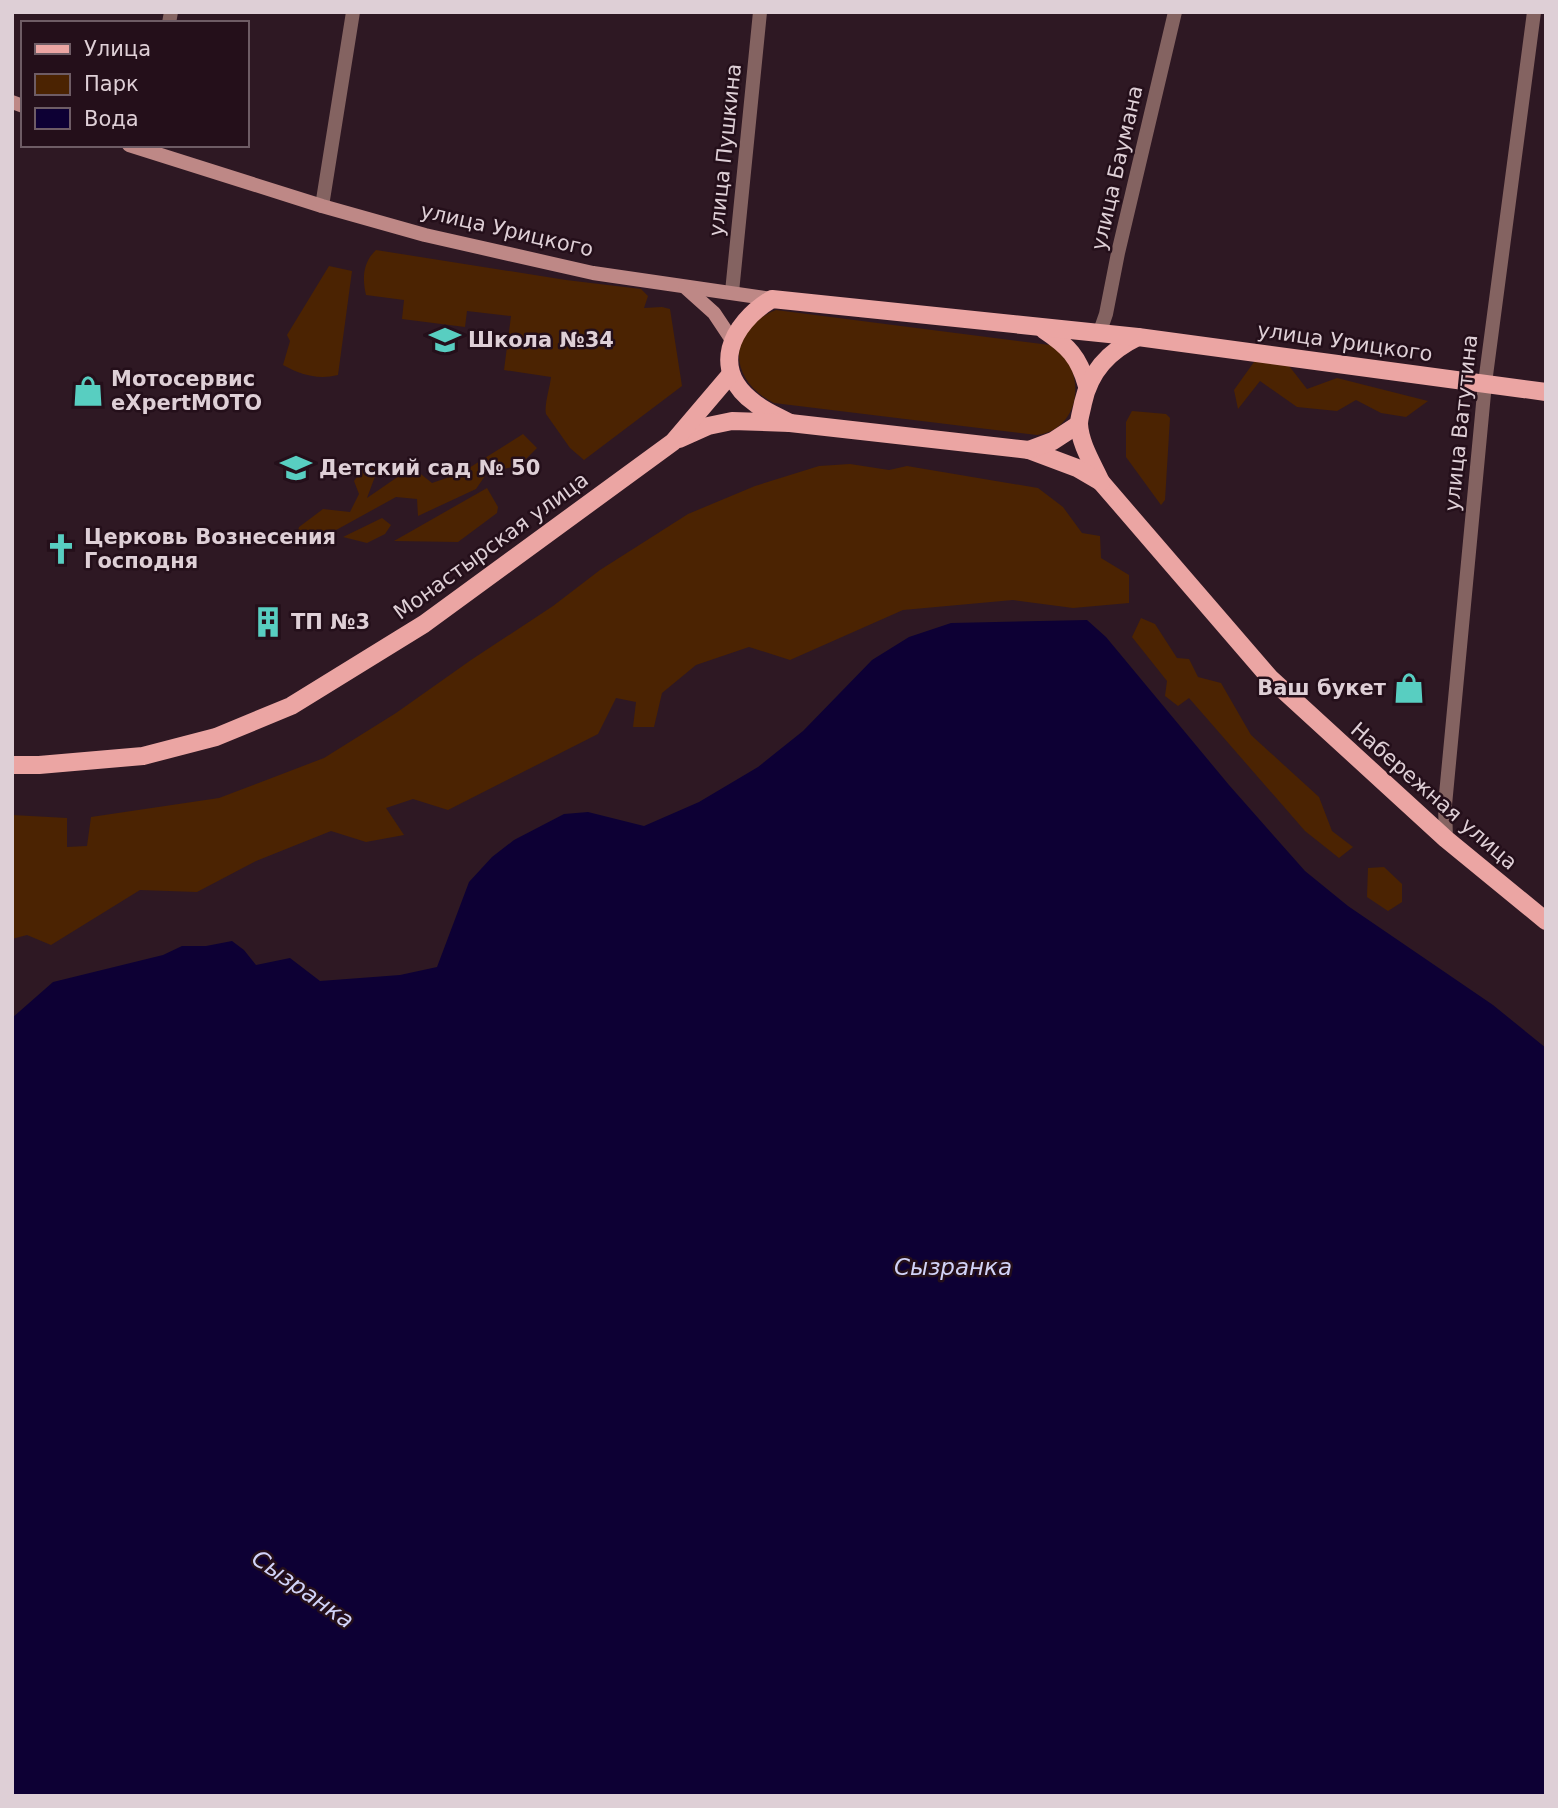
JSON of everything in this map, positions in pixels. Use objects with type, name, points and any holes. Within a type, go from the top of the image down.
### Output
[{"type":"main road","name":"улица Урицкого","points":[[151,149],[322,206],[425,235],[564,267],[772,299]]},
{"type":"main road","points":[[684,286],[714,313],[732,340]]},
{"type":"main road","points":[[673,442],[730,375],[732,340],[750,314],[772,299],[1041,328],[1058,339],[1077,358],[1087,386]]},
{"type":"main road","name":"улица Урицкого","points":[[1041,328],[1138,337],[1546,392]]},
{"type":"main road","points":[[1101,482],[1085,447],[1079,424],[1087,386],[1108,356],[1138,337]]},
{"type":"main road","points":[[730,375],[745,395],[756,404],[790,423]]},
{"type":"main road","points":[[673,442],[708,426],[732,421],[790,423],[1029,450],[1077,468],[1101,482]]},
{"type":"main road","points":[[1029,450],[1054,441],[1079,424]]},
{"type":"main road","name":"Монастырская улица","points":[[12,765],[143,756],[216,737],[291,706],[424,624],[673,442]]},
{"type":"main road","name":"Набережная улица","points":[[1101,482],[1270,678],[1446,839],[1546,921]]},
{"type":"street","points":[[322,206],[353,12]]},
{"type":"street","name":"улица Пушкина","points":[[732,292],[760,12]]},
{"type":"street","name":"улица Баумана","points":[[1099,334],[1107,314],[1118,253],[1175,12]]},
{"type":"street","name":"улица Ватутина","points":[[1446,839],[1445,805],[1485,383],[1534,12]]},
{"type":"green space","points":[[376,250],[641,289],[648,296],[644,308],[670,309],[682,386],[584,460],[570,448],[546,414],[551,377],[504,370],[511,316],[467,311],[465,327],[402,319],[404,300],[366,295],[365,271],[368,260]]},
{"type":"green space","points":[[329,266],[352,271],[338,375],[317,377],[283,365],[290,341],[287,335]]},
{"type":"green space","points":[[776,310],[1050,345],[1062,355],[1075,381],[1075,396],[1071,409],[1064,421],[1052,430],[1037,435],[774,403],[748,381],[741,368],[739,355],[741,342],[748,329]]},
{"type":"green space","points":[[1254,362],[1286,362],[1307,389],[1337,378],[1428,401],[1406,417],[1381,413],[1356,400],[1337,411],[1297,407],[1260,381],[1238,409],[1234,390]]},
{"type":"green space","points":[[1132,411],[1166,414],[1170,418],[1165,500],[1161,505],[1126,457],[1126,422]]},
{"type":"green space","points":[[523,434],[537,448],[520,465],[487,473],[476,489],[418,516],[417,499],[396,497],[338,529],[294,547],[299,527],[323,509],[350,512],[359,494],[354,481],[368,461],[380,463],[367,498],[412,467],[432,483],[461,473]]},
{"type":"green space","points":[[850,464],[889,470],[907,466],[1038,488],[1063,507],[1082,533],[1100,536],[1101,558],[1129,575],[1129,603],[1073,608],[1013,600],[903,610],[790,660],[749,647],[696,665],[662,693],[654,727],[633,727],[636,702],[616,698],[598,734],[448,810],[413,799],[386,808],[404,835],[366,842],[331,831],[256,861],[197,892],[140,890],[51,945],[27,935],[12,939],[12,815],[67,818],[67,847],[87,846],[91,817],[219,798],[324,758],[396,713],[553,606],[600,570],[688,514],[755,486],[819,466]]},
{"type":"green space","points":[[487,488],[498,507],[497,513],[458,542],[394,541]]},
{"type":"green space","points":[[382,518],[391,525],[385,534],[367,543],[343,537]]},
{"type":"green space","points":[[1141,618],[1155,624],[1177,658],[1189,659],[1198,677],[1221,683],[1251,735],[1319,797],[1332,831],[1353,847],[1339,858],[1305,831],[1189,698],[1178,706],[1165,696],[1167,681],[1132,637]]},
{"type":"green space","points":[[1384,867],[1402,884],[1402,902],[1388,911],[1367,897],[1368,868]]},
{"type":"water","name":"Сызранка","points":[[1087,620],[1106,637],[1229,785],[1305,871],[1348,906],[1493,1005],[1546,1048],[1546,1796],[12,1796],[12,1018],[53,982],[163,955],[182,946],[206,946],[232,941],[244,950],[256,965],[290,958],[320,981],[400,975],[437,967],[469,882],[492,857],[514,840],[564,814],[588,812],[644,826],[699,802],[758,767],[803,731],[872,660],[909,637],[951,623]]},
{"type":"place","name":"Школа №34","points":[[445,340]]},
{"type":"place","name":"Мотосервис eXpertMOTO","points":[[88,391]]},
{"type":"place","name":"Детский сад № 50","points":[[296,468]]},
{"type":"place","name":"Церковь Вознесения Господня","points":[[61,549]]},
{"type":"place","name":"ТП №3","points":[[268,622]]},
{"type":"place","name":"Ваш букет","points":[[1409,688]]}]
